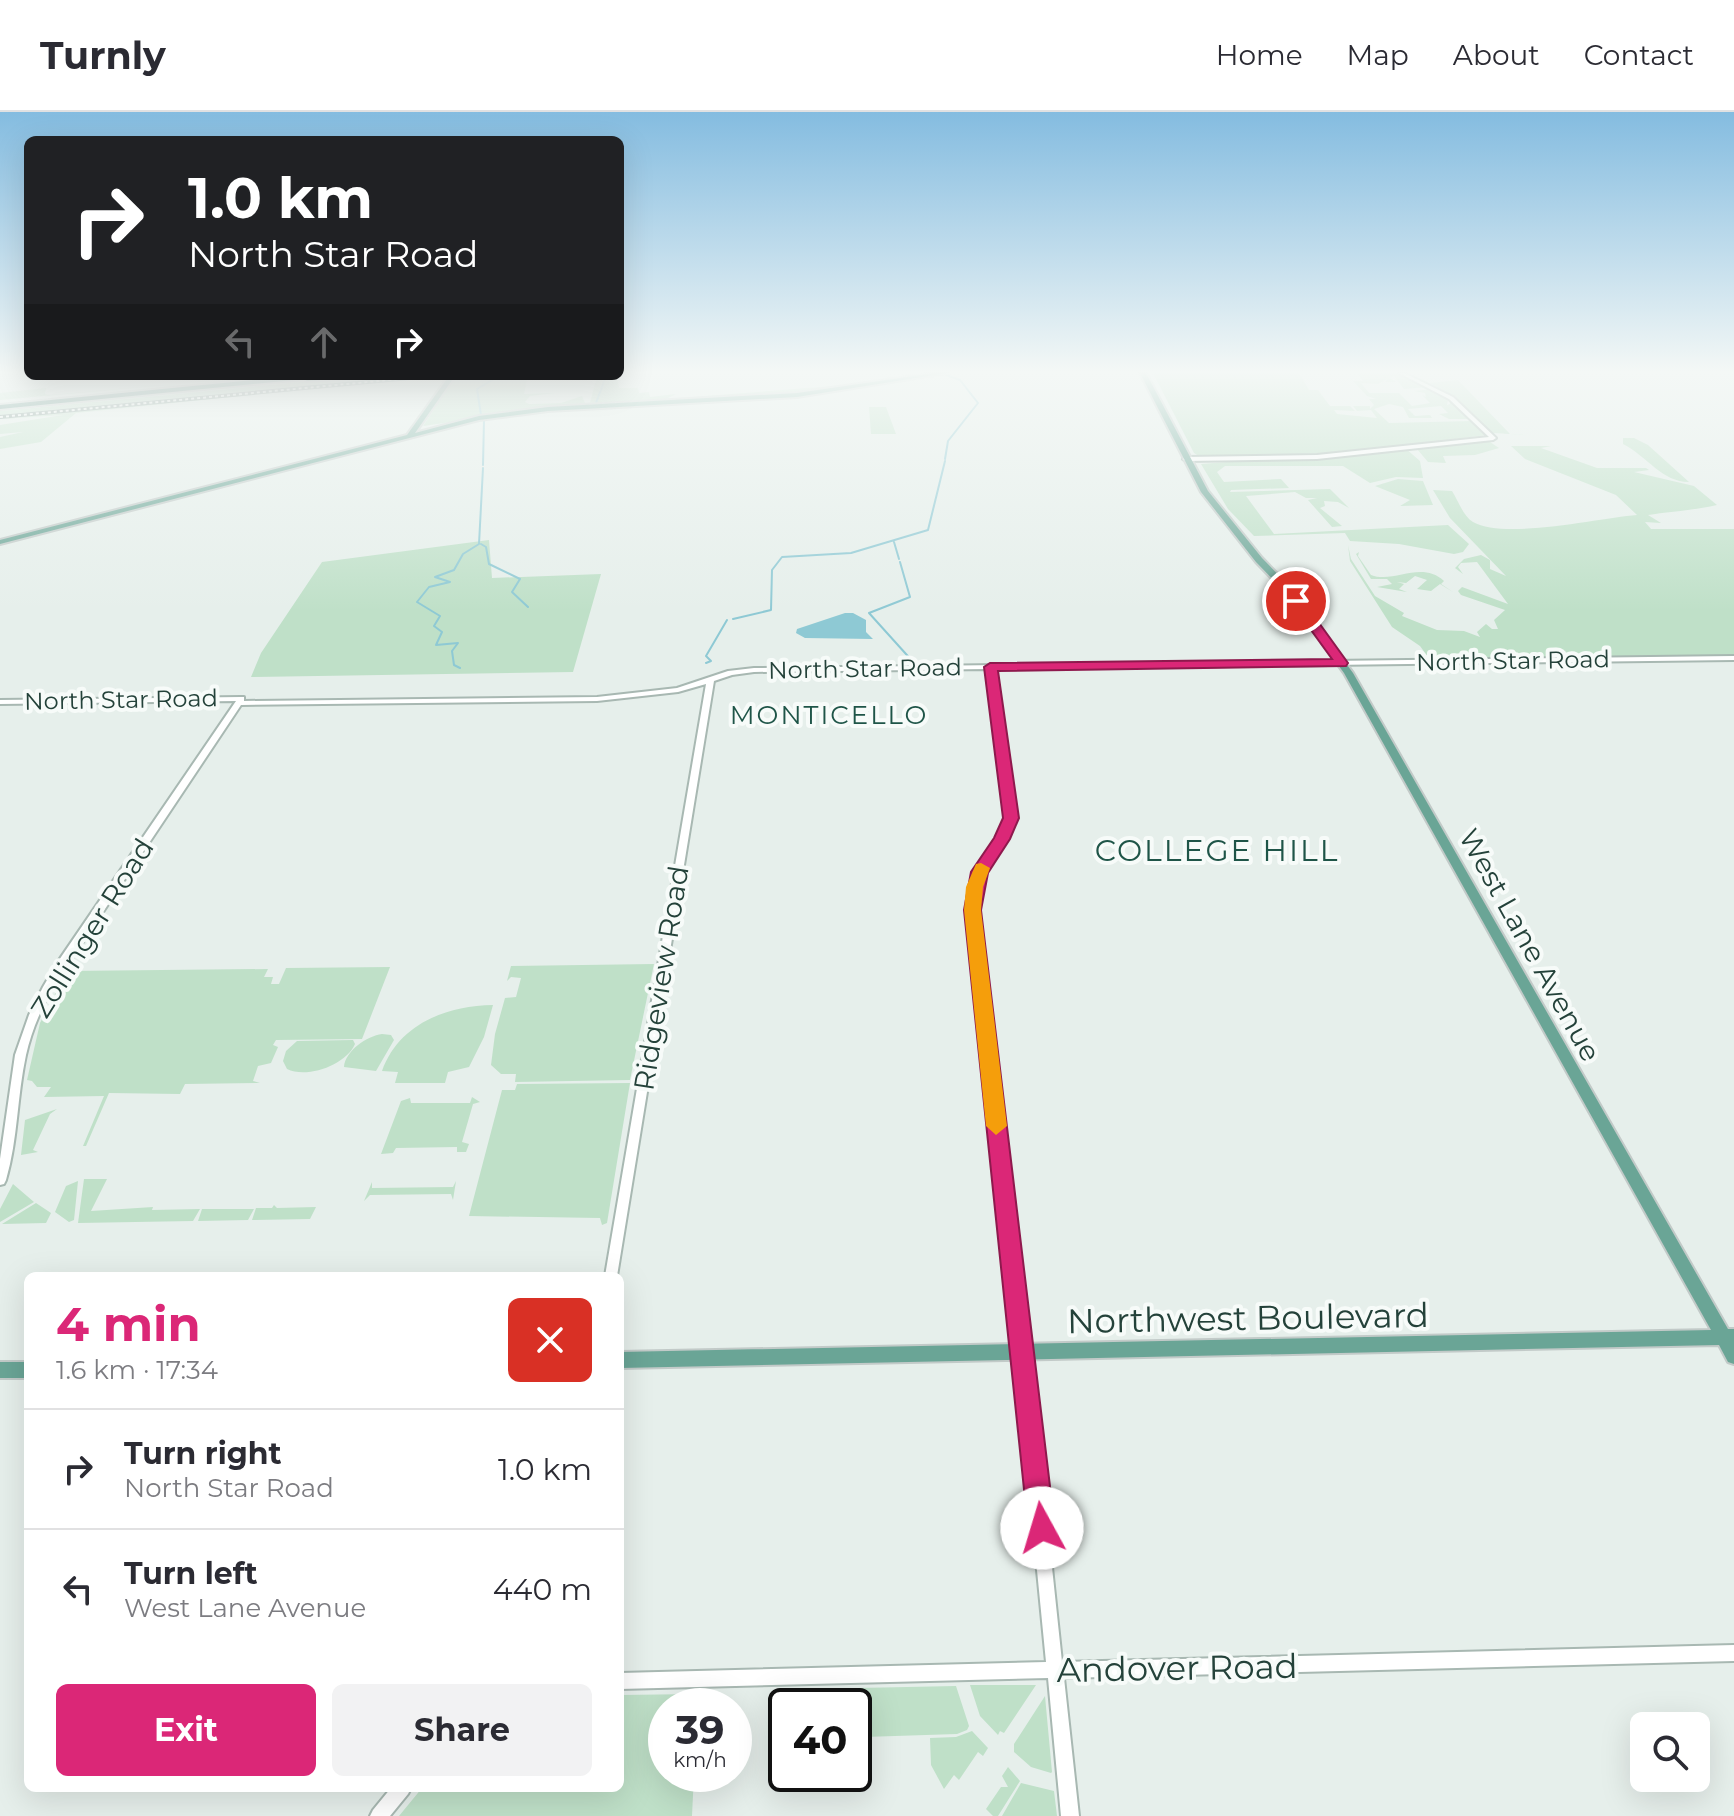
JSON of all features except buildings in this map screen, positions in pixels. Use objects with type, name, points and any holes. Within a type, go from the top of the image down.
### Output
[{"type":"main road","points":[[0,542],[345,453]]},
{"type":"main road","name":"West Lane Avenue","points":[[1186,453],[1218,510],[1259,560],[1270,568],[1342,663],[1729,1337],[1734,1356]]},
{"type":"main road","name":"West Lane Avenue","points":[[1187,453],[1190,459]]},
{"type":"main road","name":"Northwest Boulevard","points":[[624,1360],[1729,1337]]},
{"type":"main road","points":[[0,1370],[24,1370]]},
{"type":"street","points":[[1190,459],[1359,453]]},
{"type":"street","name":"North Star Road","points":[[0,702],[597,699],[678,690],[754,670],[1734,658]]},
{"type":"street","points":[[990,667],[1011,818],[1002,839],[979,872],[972,910],[1023,1354],[1070,1816]]},
{"type":"street","name":"Ridgeview Road","points":[[612,1272],[710,680]]},
{"type":"street","name":"Zollinger Road","points":[[0,1180],[11,1139],[21,1054],[43,998],[61,966],[240,701]]},
{"type":"street","name":"Andover Road","points":[[624,1681],[1734,1653]]},
{"type":"street","points":[[379,1816],[399,1792]]},
{"type":"green space","points":[[1194,453],[1347,453],[1202,458]]},
{"type":"green space","points":[[1347,453],[1410,453],[1420,461],[1423,478],[1396,477],[1370,483],[1343,466],[1225,466],[1217,472],[1224,482],[1281,479],[1289,488],[1230,492],[1330,489],[1349,508],[1338,502],[1324,501],[1325,506],[1320,508],[1342,526],[1332,527],[1308,500],[1317,498],[1306,498],[1295,492],[1246,496],[1274,534],[1448,525],[1469,544],[1463,552],[1454,554],[1399,544],[1350,541],[1345,533],[1254,536],[1228,509],[1201,464]]},
{"type":"green space","points":[[1420,453],[1484,453],[1443,456],[1446,463],[1428,462]]},
{"type":"green space","points":[[1518,453],[1554,453],[1597,468],[1646,468],[1649,470],[1634,472],[1694,486],[1717,505],[1648,515],[1661,523],[1645,522],[1651,529],[1734,529],[1734,656],[1568,659],[1565,650],[1566,659],[1437,660],[1428,657],[1420,646],[1392,627],[1350,561],[1348,545],[1351,559],[1375,596],[1404,613],[1402,616],[1437,630],[1464,631],[1480,637],[1477,632],[1486,624],[1498,629],[1494,620],[1505,610],[1461,595],[1458,591],[1462,587],[1508,604],[1477,562],[1461,563],[1458,567],[1463,574],[1455,568],[1464,559],[1481,555],[1490,560],[1490,569],[1506,576],[1450,518],[1433,490],[1452,491],[1469,519],[1488,527],[1529,528],[1637,515],[1616,495],[1525,459]]},
{"type":"green space","points":[[1637,453],[1656,453],[1689,482],[1663,473]]},
{"type":"green space","points":[[1398,479],[1423,481],[1433,505],[1400,506],[1410,500],[1375,486]]},
{"type":"green space","points":[[489,540],[492,578],[601,574],[573,672],[251,677],[261,653],[322,562]]},
{"type":"green space","points":[[1359,552],[1358,556],[1371,575],[1389,577],[1426,572],[1444,581],[1441,584],[1453,592],[1440,584],[1431,591],[1417,589],[1427,580],[1415,576],[1406,583],[1397,582],[1404,584],[1399,589],[1407,592],[1377,587],[1392,584],[1387,579],[1371,579],[1356,554]]},
{"type":"green space","points":[[654,964],[630,1080],[515,1082],[516,1074],[501,1074],[491,1065],[495,1034],[505,998],[516,997],[521,978],[511,977],[507,981],[511,966]]},
{"type":"green space","points":[[390,967],[362,1039],[276,1040],[273,1045],[278,1047],[271,1063],[258,1066],[253,1081],[260,1083],[185,1084],[180,1094],[109,1093],[86,1146],[83,1146],[104,1096],[44,1097],[51,1087],[37,1087],[27,1080],[40,1023],[67,971],[268,969],[264,977],[273,977],[271,984],[279,984],[286,968]]},
{"type":"green space","points":[[493,1005],[484,1037],[469,1067],[448,1072],[445,1083],[395,1083],[398,1072],[382,1071],[399,1042],[425,1022],[457,1009]]},
{"type":"green space","points":[[382,1034],[391,1035],[394,1040],[376,1071],[344,1067],[348,1055],[358,1045]]},
{"type":"green space","points":[[353,1040],[355,1044],[335,1064],[315,1071],[295,1072],[287,1069],[283,1061],[286,1051],[297,1041]]},
{"type":"green space","points":[[630,1083],[607,1223],[602,1225],[600,1218],[469,1216],[502,1090],[515,1090],[517,1084]]},
{"type":"green space","points":[[472,1097],[480,1102],[473,1104],[462,1142],[469,1144],[466,1152],[457,1152],[457,1147],[396,1148],[393,1153],[381,1154],[401,1101],[410,1098],[411,1103],[470,1103]]},
{"type":"green space","points":[[57,1109],[50,1114],[33,1150],[38,1152],[21,1155],[25,1120]]},
{"type":"green space","points":[[84,1179],[107,1179],[91,1211],[153,1207],[152,1210],[200,1209],[193,1221],[78,1223]]},
{"type":"green space","points":[[78,1181],[74,1220],[69,1222],[55,1212],[66,1186]]},
{"type":"green space","points":[[456,1181],[453,1200],[451,1194],[370,1195],[364,1201],[372,1182],[372,1188],[453,1187]]},
{"type":"green space","points":[[13,1184],[34,1202],[0,1222],[0,1209]]},
{"type":"green space","points":[[36,1203],[51,1213],[46,1223],[2,1224]]},
{"type":"green space","points":[[274,1205],[277,1208],[316,1207],[310,1219],[252,1220],[256,1208],[272,1208]]},
{"type":"green space","points":[[202,1209],[254,1209],[248,1220],[198,1221]]},
{"type":"green space","points":[[970,1685],[1036,1685],[1004,1733],[1000,1731],[998,1735],[980,1716]]},
{"type":"green space","points":[[956,1686],[969,1726],[957,1734],[872,1737],[872,1688],[858,1688]]},
{"type":"green space","points":[[624,1695],[648,1695],[648,1792],[693,1792],[692,1816],[399,1816],[419,1792],[624,1792]]},
{"type":"green space","points":[[1045,1696],[1051,1773],[1031,1767],[1014,1752],[1014,1744]]},
{"type":"green space","points":[[972,1731],[988,1748],[983,1756],[978,1752],[959,1780],[954,1775],[944,1789],[931,1765],[930,1738],[956,1737]]},
{"type":"green space","points":[[1008,1767],[1020,1781],[998,1816],[993,1816],[986,1809],[1001,1787],[1008,1787],[1002,1776]]},
{"type":"green space","points":[[1021,1783],[1054,1791],[1057,1816],[1002,1816]]},
{"type":"water","points":[[853,613],[866,620],[866,632],[873,639],[805,638],[796,633],[797,629]]},
{"type":"waterway","points":[[483,453],[483,465]]},
{"type":"waterway","points":[[945,459],[946,453]]},
{"type":"waterway","points":[[733,619],[771,610],[772,570],[782,557],[851,553],[928,530],[945,461]]},
{"type":"waterway","points":[[460,668],[454,665],[452,651],[458,643],[436,645],[442,632],[434,626],[440,616],[417,602],[429,587],[450,582],[435,577],[454,570],[463,554],[479,544],[483,468]]},
{"type":"waterway","points":[[894,542],[899,559]]},
{"type":"waterway","points":[[481,544],[486,547],[489,564],[520,579],[512,592],[528,607]]},
{"type":"waterway","points":[[900,562],[910,597],[869,613],[915,664]]},
{"type":"waterway","points":[[706,663],[711,661],[706,656],[727,620]]},
{"type":"slow traffic","points":[[981,868],[974,887],[972,910],[996,1126]]},
{"type":"district","name":"MONTICELLO","points":[[829,715]]},
{"type":"district","name":"COLLEGE HILL","points":[[1217,851]]},
{"type":"route","points":[[1042,1528],[1002,1151],[995,1123],[972,910],[979,872],[1002,839],[1011,818],[990,667],[1342,663],[1296,601]]}]
